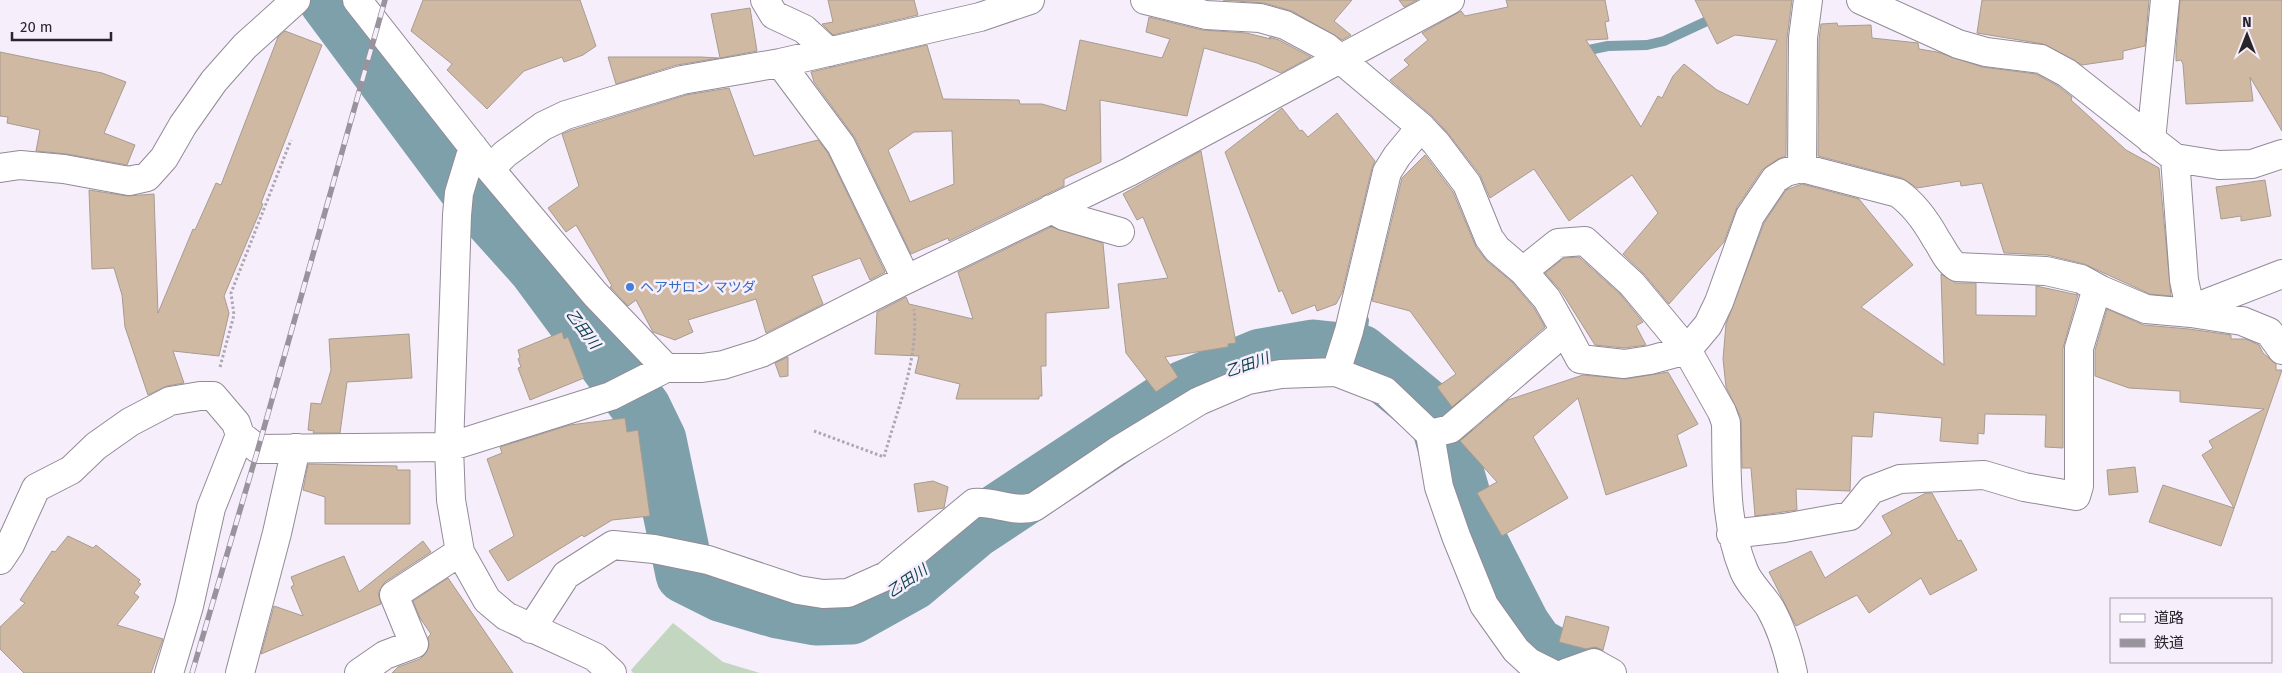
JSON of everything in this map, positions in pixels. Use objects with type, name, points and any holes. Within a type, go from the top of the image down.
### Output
[{"type":"street","points":[[0,168],[20,165],[64,169],[129,181],[147,176],[164,158],[183,125],[214,81],[245,46],[296,0]]},
{"type":"street","points":[[357,0],[477,160],[595,294],[666,368]]},
{"type":"street","points":[[765,0],[774,15],[804,29],[830,52]]},
{"type":"street","points":[[477,160],[506,154],[543,126],[566,115],[682,80],[780,63],[830,52],[980,17],[990,6],[1030,0]]},
{"type":"street","points":[[0,560],[10,545],[36,488],[71,470],[96,446],[130,422],[170,401],[200,396],[213,396],[236,423],[240,435],[258,449],[450,447],[611,396],[666,368],[702,368],[723,365],[761,353],[903,281],[1129,172],[1450,0]]},
{"type":"street","points":[[1802,168],[1803,38],[1808,0]]},
{"type":"street","points":[[1861,0],[1958,44],[1986,52],[2041,59],[2067,73],[2176,158],[2219,165],[2252,164],[2282,154]]},
{"type":"street","points":[[2151,140],[2165,0]]},
{"type":"street","points":[[1163,2],[1206,15],[1260,18],[1285,24],[1326,47],[1429,135],[1466,184],[1489,238],[1497,249],[1524,271],[1547,299],[1580,359],[1624,364],[1650,360],[1687,350],[1708,325],[1719,302],[1750,216],[1775,179],[1786,172],[1802,168],[1898,193],[1921,215],[1948,258],[1957,267],[2046,271],[2081,279],[2146,309],[2191,313],[2242,321],[2270,332],[2282,350]]},
{"type":"street","points":[[780,63],[841,145],[903,281]]},
{"type":"street","points":[[1336,372],[1349,331],[1387,172],[1397,156],[1429,135]]},
{"type":"street","points":[[2176,158],[2184,280],[2191,313]]},
{"type":"street","points":[[477,160],[459,194],[450,447],[451,500],[460,552],[486,600],[506,616],[594,657],[612,673]]},
{"type":"street","points":[[1051,209],[1064,216],[1120,232]]},
{"type":"street","points":[[1524,271],[1558,243],[1585,240],[1632,284],[1687,350],[1722,412],[1726,423],[1728,512],[1731,534],[1744,573],[1770,608],[1786,643],[1793,673]]},
{"type":"street","points":[[2191,313],[2207,303],[2282,274]]},
{"type":"street","points":[[1731,534],[1784,528],[1850,516],[1871,490],[1900,479],[1984,475],[2024,487],[2076,496],[2079,486],[2079,348],[2097,288]]},
{"type":"street","points":[[1430,434],[1450,429],[1565,331]]},
{"type":"street","points":[[531,629],[566,575],[613,545],[708,560],[798,590],[823,594],[848,593],[886,576],[974,503],[984,502],[1025,510],[1034,507],[1117,451],[1199,401],[1248,380],[1281,374],[1336,372],[1385,391],[1430,434],[1440,487],[1456,536],[1484,605],[1516,650],[1529,662],[1551,673]]},
{"type":"street","points":[[169,673],[189,606],[211,508],[240,435]]},
{"type":"street","points":[[240,673],[277,532],[296,448]]},
{"type":"street","points":[[359,673],[385,655],[414,644],[394,595],[460,552]]},
{"type":"street","points":[[1566,673],[1594,663],[1612,673]]},
{"type":"path","points":[[213,396],[234,315],[231,293],[291,140]]},
{"type":"path","points":[[814,431],[884,457],[912,357],[916,325],[914,309],[903,281]]},
{"type":"green space","points":[[673,623],[723,662],[760,673],[633,673],[631,670]]},
{"type":"building","points":[[423,0],[580,0],[596,46],[583,55],[564,62],[562,57],[524,71],[487,109],[447,70],[452,64],[411,31]]},
{"type":"building","points":[[828,0],[914,0],[918,15],[833,35],[822,24],[833,22]]},
{"type":"building","points":[[1223,0],[1352,0],[1334,21],[1351,35],[1342,40],[1292,11],[1264,3]]},
{"type":"building","points":[[1399,0],[1417,0],[1404,7]]},
{"type":"building","points":[[1506,0],[1605,0],[1609,21],[1605,22],[1608,39],[1586,40],[1641,127],[1658,96],[1662,98],[1673,76],[1684,64],[1717,90],[1748,105],[1777,40],[1735,35],[1717,44],[1695,0],[1792,0],[1787,38],[1786,156],[1762,170],[1737,207],[1724,242],[1669,304],[1644,274],[1623,254],[1658,213],[1632,175],[1569,221],[1534,169],[1490,198],[1480,175],[1447,132],[1431,115],[1390,80],[1409,65],[1404,60],[1428,40],[1422,33],[1461,11],[1465,16],[1508,7]]},
{"type":"building","points":[[1982,0],[2149,0],[2145,46],[2123,51],[2123,59],[2082,65],[2043,44],[1977,33]]},
{"type":"building","points":[[2180,0],[2282,0],[2282,131],[2250,77],[2253,101],[2186,104],[2183,64],[2181,60],[2176,61]]},
{"type":"building","points":[[750,8],[757,51],[720,58],[711,14]]},
{"type":"building","points":[[1149,17],[1202,30],[1246,33],[1271,39],[1269,37],[1279,40],[1311,57],[1281,73],[1257,63],[1204,48],[1187,116],[1100,100],[1101,162],[1064,179],[1064,186],[949,241],[948,238],[911,254],[855,138],[814,82],[811,72],[927,45],[943,99],[1019,100],[1020,104],[1042,104],[1066,111],[1080,40],[1162,58],[1170,39],[1146,32]],"holes":[[[952,131],[954,184],[910,202],[888,150],[914,132]]]},
{"type":"building","points":[[1837,23],[1838,26],[1871,25],[1872,38],[1918,43],[1919,49],[1937,52],[1982,67],[2036,74],[2058,86],[2072,97],[2071,100],[2126,150],[2159,168],[2171,296],[2150,294],[2084,264],[2047,255],[2004,253],[1982,183],[1961,186],[1960,181],[1917,188],[1902,178],[1818,156],[1819,39],[1821,24]]},
{"type":"building","points":[[285,31],[322,45],[261,203],[263,204],[224,296],[229,313],[219,356],[173,351],[184,383],[167,386],[148,395],[125,327],[122,295],[114,268],[92,269],[89,190],[127,196],[154,194],[158,313],[193,229],[195,230],[216,183],[221,185],[278,37]]},
{"type":"building","points":[[0,52],[102,73],[126,82],[104,133],[135,145],[127,165],[67,154],[36,151],[40,130],[7,123],[8,117],[0,116]]},
{"type":"building","points":[[608,57],[719,58],[677,65],[616,84]]},
{"type":"building","points":[[729,88],[754,156],[818,140],[828,153],[885,272],[870,280],[860,258],[812,276],[823,304],[766,333],[756,299],[688,320],[693,332],[675,340],[653,332],[636,300],[628,306],[610,287],[612,286],[576,225],[566,232],[548,208],[579,186],[562,134],[686,95]]},
{"type":"building","points":[[1282,108],[1300,131],[1302,130],[1308,137],[1337,113],[1375,161],[1342,293],[1336,304],[1317,311],[1315,305],[1292,314],[1282,290],[1279,292],[1225,152]]},
{"type":"building","points":[[1201,151],[1236,343],[1228,344],[1228,347],[1165,357],[1178,377],[1156,392],[1126,353],[1118,284],[1168,278],[1143,217],[1137,220],[1123,194]]},
{"type":"building","points":[[1425,155],[1453,192],[1476,247],[1487,261],[1512,282],[1534,308],[1545,327],[1452,407],[1437,387],[1456,374],[1410,311],[1372,301],[1402,178]]},
{"type":"building","points":[[2265,180],[2271,216],[2241,221],[2241,216],[2221,219],[2216,187]]},
{"type":"building","points":[[1802,184],[1859,199],[1913,265],[1861,307],[1944,365],[1941,274],[1956,283],[1976,283],[1976,315],[2036,316],[2036,286],[2078,295],[2063,348],[2063,448],[2045,447],[2046,415],[1985,414],[1984,434],[1978,433],[1978,444],[1940,441],[1942,418],[1874,412],[1872,437],[1852,436],[1850,491],[1796,489],[1797,510],[1755,516],[1751,468],[1742,468],[1741,418],[1726,387],[1723,359],[1726,324],[1764,223],[1786,190]]},
{"type":"building","points":[[1051,227],[1103,243],[1109,308],[1046,313],[1046,366],[1041,366],[1042,396],[1039,396],[1039,399],[956,399],[960,384],[915,373],[919,356],[875,354],[877,312],[906,297],[909,304],[973,319],[958,272]]},
{"type":"building","points":[[1579,257],[1621,295],[1643,322],[1636,326],[1646,345],[1624,348],[1595,345],[1561,291],[1545,273],[1564,258]]},
{"type":"building","points":[[2107,309],[2144,325],[2189,329],[2231,335],[2231,339],[2246,339],[2259,345],[2263,353],[2276,364],[2276,370],[2282,370],[2221,546],[2149,522],[2163,485],[2234,508],[2202,455],[2213,448],[2209,441],[2264,409],[2180,402],[2180,391],[2129,388],[2095,376],[2095,350]]},
{"type":"building","points":[[562,332],[564,339],[568,337],[584,378],[530,400],[518,368],[521,367],[518,359],[520,357],[518,350]]},
{"type":"building","points":[[409,334],[412,378],[347,382],[340,433],[313,433],[314,431],[308,430],[311,403],[321,404],[331,370],[329,339]]},
{"type":"building","points":[[788,357],[788,376],[780,377],[775,363]]},
{"type":"building","points":[[1668,372],[1698,424],[1677,435],[1687,466],[1606,495],[1578,398],[1533,437],[1568,498],[1502,536],[1477,493],[1497,482],[1460,441],[1508,400],[1583,375],[1626,379]]},
{"type":"building","points":[[625,418],[627,432],[638,430],[650,516],[612,520],[584,537],[582,535],[508,581],[489,551],[514,536],[487,459],[502,453],[500,447],[570,425]]},
{"type":"building","points":[[308,464],[397,466],[397,470],[410,470],[410,524],[325,524],[325,497],[303,490]]},
{"type":"building","points":[[2135,467],[2138,492],[2109,495],[2107,470]]},
{"type":"building","points":[[933,481],[948,487],[944,508],[918,512],[914,484]]},
{"type":"building","points":[[1926,493],[1932,493],[1958,541],[1961,540],[1977,570],[1930,595],[1921,578],[1869,613],[1857,595],[1796,626],[1769,572],[1811,551],[1825,578],[1892,534],[1882,516]]},
{"type":"building","points":[[68,536],[93,548],[96,545],[140,580],[138,582],[141,584],[134,593],[139,597],[117,625],[163,639],[151,673],[24,673],[0,649],[0,627],[25,603],[20,600],[52,551],[55,552]]},
{"type":"building","points":[[423,541],[431,552],[385,582],[378,593],[381,604],[261,654],[274,606],[303,616],[291,587],[294,585],[291,577],[344,556],[359,592]]},
{"type":"building","points":[[448,578],[513,673],[392,673],[398,667],[420,659],[426,653],[429,646],[428,637],[431,634],[420,618],[413,601]]},
{"type":"building","points":[[1566,616],[1609,627],[1603,650],[1595,647],[1586,649],[1559,642]]},
{"type":"waterway","name":"乙田川","points":[[328,0],[476,199],[537,267],[642,409],[657,440],[685,574],[723,593],[778,609],[816,616],[851,615],[912,581],[974,529],[1184,390],[1261,358],[1313,349],[1360,354],[1439,419],[1470,526],[1521,626],[1535,646],[1584,673]]},
{"type":"waterway","points":[[1579,52],[1608,46],[1647,45],[1664,41],[1720,15],[1738,0]]},
{"type":"waterway","points":[[1360,354],[1364,320]]},
{"type":"railway","points":[[192,673],[258,449],[385,0]]},
{"type":"place","name":"ヘアサロン マツダ","points":[[630,287]]}]
